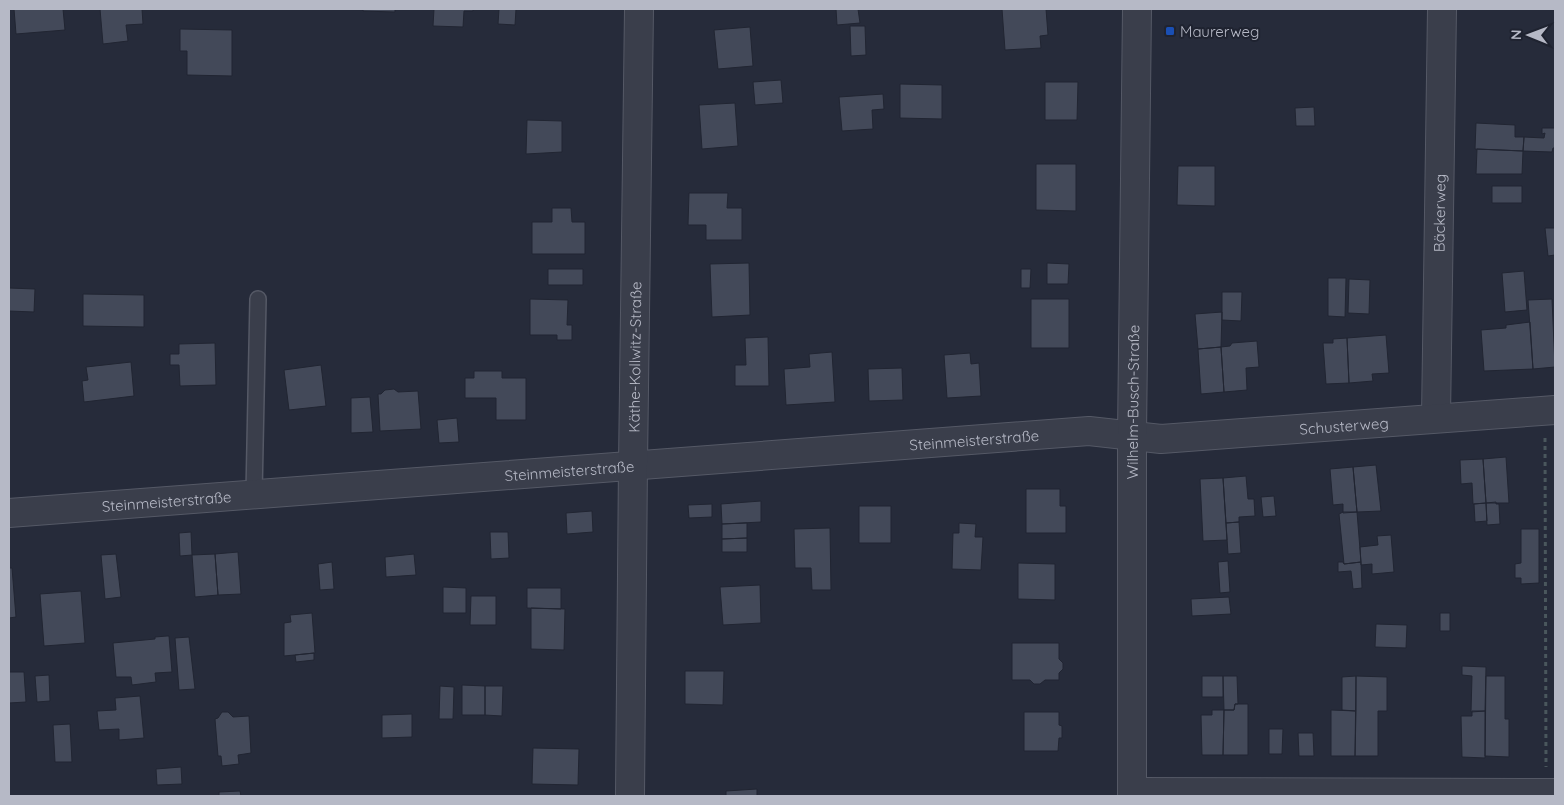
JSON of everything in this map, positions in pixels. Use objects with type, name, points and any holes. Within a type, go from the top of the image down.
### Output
[{"type":"street","name":"Käthe-Kollwitz-Straße","points":[[630,796],[632,464],[640,9]]},
{"type":"street","name":"Wilhelm-Busch-Straße","points":[[1132,794],[1132,435],[1137,9]]},
{"type":"street","name":"Bäckerweg","points":[[1436,417],[1442,9]]},
{"type":"street","name":"Schusterweg","points":[[1132,435],[1160,439],[1550,410]]},
{"type":"street","name":"Steinmeisterstraße","points":[[9,513],[632,464],[1089,431],[1132,435]]},
{"type":"street","points":[[1132,794],[1549,794]]},
{"type":"lane","points":[[254,494],[258,299]]},
{"type":"path","points":[[1549,794],[1550,410]]},
{"type":"building","points":[[14,9],[63,9],[65,30],[16,34]]},
{"type":"building","points":[[100,9],[142,9],[143,24],[126,25],[128,41],[103,44]]},
{"type":"building","points":[[363,9],[395,9],[395,12],[363,11]]},
{"type":"building","points":[[434,9],[473,9],[473,11],[464,11],[463,27],[433,26]]},
{"type":"building","points":[[499,9],[516,9],[515,25],[498,24]]},
{"type":"building","points":[[836,9],[858,9],[860,23],[837,25]]},
{"type":"building","points":[[1002,9],[1046,9],[1048,35],[1040,36],[1041,48],[1005,50]]},
{"type":"building","points":[[850,26],[865,26],[866,55],[851,56]]},
{"type":"building","points":[[750,27],[753,66],[718,69],[714,30]]},
{"type":"building","points":[[180,29],[232,30],[232,76],[187,75],[187,51],[180,51]]},
{"type":"building","points":[[781,80],[783,103],[755,105],[753,82]]},
{"type":"building","points":[[1045,82],[1078,82],[1077,120],[1045,120]]},
{"type":"building","points":[[900,84],[942,85],[942,119],[900,118]]},
{"type":"building","points":[[883,94],[884,109],[872,110],[873,129],[842,131],[839,97]]},
{"type":"building","points":[[735,103],[738,146],[702,149],[699,105]]},
{"type":"building","points":[[1314,107],[1315,126],[1296,126],[1295,108]]},
{"type":"building","points":[[527,120],[562,121],[562,152],[526,154]]},
{"type":"building","points":[[1476,123],[1515,125],[1515,137],[1524,137],[1523,151],[1475,149]]},
{"type":"building","points":[[1542,128],[1555,128],[1555,148],[1553,148],[1552,152],[1523,151],[1524,137],[1544,138],[1545,133],[1542,134]]},
{"type":"building","points":[[1477,149],[1523,151],[1522,174],[1476,174]]},
{"type":"building","points":[[1036,164],[1076,164],[1076,211],[1036,210]]},
{"type":"building","points":[[1178,166],[1215,166],[1215,206],[1177,205]]},
{"type":"building","points":[[1492,186],[1522,186],[1522,203],[1492,203]]},
{"type":"building","points":[[689,193],[728,193],[727,208],[742,208],[742,240],[706,240],[706,225],[688,225]]},
{"type":"building","points":[[552,208],[571,208],[572,222],[585,222],[585,254],[532,254],[532,222],[552,222]]},
{"type":"building","points":[[1545,228],[1555,228],[1555,255],[1548,256]]},
{"type":"building","points":[[749,263],[750,315],[712,317],[710,264]]},
{"type":"building","points":[[1047,263],[1069,264],[1068,284],[1047,284]]},
{"type":"building","points":[[548,269],[583,269],[583,285],[548,285]]},
{"type":"building","points":[[1021,269],[1031,269],[1030,288],[1021,288]]},
{"type":"building","points":[[1524,271],[1527,310],[1505,312],[1502,273]]},
{"type":"building","points":[[1328,278],[1346,278],[1345,317],[1328,316]]},
{"type":"building","points":[[1349,279],[1370,280],[1369,314],[1348,313]]},
{"type":"building","points":[[9,288],[35,289],[34,312],[9,311]]},
{"type":"building","points":[[1222,292],[1242,292],[1241,321],[1222,320]]},
{"type":"building","points":[[83,294],[144,295],[144,327],[83,326]]},
{"type":"building","points":[[530,299],[568,300],[567,325],[572,325],[572,340],[557,340],[557,335],[530,335]]},
{"type":"building","points":[[1031,299],[1069,299],[1069,348],[1031,348]]},
{"type":"building","points":[[1552,299],[1555,367],[1533,369],[1528,300]]},
{"type":"building","points":[[1222,312],[1221,347],[1198,349],[1195,314]]},
{"type":"building","points":[[1530,322],[1533,369],[1484,371],[1481,330],[1506,328],[1506,325]]},
{"type":"building","points":[[1386,335],[1389,373],[1372,374],[1373,381],[1349,383],[1347,338]]},
{"type":"building","points":[[768,337],[769,386],[735,386],[735,365],[746,365],[745,338]]},
{"type":"building","points":[[1347,338],[1349,383],[1326,384],[1323,343],[1333,343],[1333,339]]},
{"type":"building","points":[[1257,341],[1259,367],[1246,368],[1247,390],[1224,392],[1221,347],[1230,346],[1232,343]]},
{"type":"building","points":[[215,343],[216,385],[180,386],[179,365],[170,365],[170,354],[179,354],[179,344]]},
{"type":"building","points":[[1221,347],[1224,392],[1201,394],[1198,349]]},
{"type":"building","points":[[832,352],[835,402],[786,405],[784,369],[810,367],[809,354]]},
{"type":"building","points":[[970,353],[971,364],[979,363],[981,396],[947,398],[944,355]]},
{"type":"building","points":[[131,362],[134,396],[84,402],[82,381],[88,380],[86,367]]},
{"type":"building","points":[[321,365],[326,406],[289,410],[284,370]]},
{"type":"building","points":[[902,368],[903,400],[869,401],[868,369]]},
{"type":"building","points":[[474,371],[502,371],[502,378],[526,378],[526,420],[496,420],[496,398],[465,398],[465,378],[474,378]]},
{"type":"building","points":[[394,389],[398,392],[418,391],[421,429],[380,431],[378,394],[385,390]]},
{"type":"building","points":[[370,397],[373,432],[351,433],[351,398]]},
{"type":"building","points":[[457,418],[459,442],[439,443],[437,420]]},
{"type":"building","points":[[1506,457],[1509,503],[1486,503],[1483,459]]},
{"type":"building","points":[[1483,459],[1486,503],[1473,504],[1472,483],[1461,484],[1460,460]]},
{"type":"building","points":[[1376,465],[1381,511],[1357,512],[1353,467]]},
{"type":"building","points":[[1353,467],[1357,512],[1343,513],[1343,504],[1333,505],[1330,469]]},
{"type":"building","points":[[1246,476],[1248,499],[1254,499],[1255,516],[1239,517],[1239,522],[1226,523],[1223,478]]},
{"type":"building","points":[[1223,478],[1227,540],[1203,541],[1200,479]]},
{"type":"building","points":[[1026,489],[1060,489],[1060,506],[1066,506],[1066,533],[1026,533]]},
{"type":"building","points":[[1274,496],[1276,516],[1263,517],[1261,497]]},
{"type":"building","points":[[761,501],[761,522],[722,524],[721,504]]},
{"type":"building","points":[[1496,502],[1496,504],[1499,504],[1500,524],[1487,525],[1486,503]]},
{"type":"building","points":[[1486,503],[1487,521],[1475,522],[1474,504]]},
{"type":"building","points":[[712,504],[712,517],[689,518],[688,505]]},
{"type":"building","points":[[859,506],[891,506],[891,543],[859,543]]},
{"type":"building","points":[[592,511],[593,532],[567,534],[566,513]]},
{"type":"building","points":[[1343,512],[1357,512],[1361,562],[1344,564],[1339,514]]},
{"type":"building","points":[[1239,522],[1241,553],[1228,554],[1226,523]]},
{"type":"building","points":[[747,523],[747,538],[722,539],[722,524]]},
{"type":"building","points":[[959,523],[976,524],[975,537],[983,537],[981,570],[952,569],[953,533],[959,533]]},
{"type":"building","points":[[830,528],[831,590],[812,590],[811,568],[795,568],[794,529]]},
{"type":"building","points":[[1521,529],[1539,529],[1539,583],[1521,584],[1521,578],[1515,578],[1515,564],[1521,563]]},
{"type":"building","points":[[191,532],[192,555],[180,556],[179,533]]},
{"type":"building","points":[[490,532],[508,532],[509,558],[491,559]]},
{"type":"building","points":[[1391,535],[1394,572],[1372,574],[1372,564],[1361,565],[1360,547],[1378,545],[1377,536]]},
{"type":"building","points":[[747,538],[747,552],[722,552],[722,539]]},
{"type":"building","points":[[238,552],[241,594],[218,595],[215,554]]},
{"type":"building","points":[[116,554],[121,597],[105,599],[101,555]]},
{"type":"building","points":[[215,554],[218,595],[195,597],[192,555]]},
{"type":"building","points":[[414,554],[416,575],[386,577],[385,557]]},
{"type":"building","points":[[1228,561],[1230,592],[1220,593],[1218,562]]},
{"type":"building","points":[[332,562],[334,589],[320,590],[318,564]]},
{"type":"building","points":[[1338,562],[1343,562],[1344,564],[1361,562],[1362,588],[1353,589],[1351,571],[1338,572]]},
{"type":"building","points":[[1018,563],[1055,564],[1055,600],[1018,599]]},
{"type":"building","points":[[9,568],[12,568],[16,617],[9,618]]},
{"type":"building","points":[[760,585],[761,623],[723,625],[720,587]]},
{"type":"building","points":[[443,587],[466,588],[466,613],[443,613]]},
{"type":"building","points":[[527,588],[561,588],[561,609],[527,608]]},
{"type":"building","points":[[81,591],[85,643],[44,646],[40,594]]},
{"type":"building","points":[[471,596],[496,596],[496,625],[470,625]]},
{"type":"building","points":[[1229,597],[1231,614],[1192,616],[1191,599]]},
{"type":"building","points":[[531,608],[565,609],[564,650],[531,649]]},
{"type":"building","points":[[312,613],[315,653],[284,656],[284,623],[291,622],[290,615]]},
{"type":"building","points":[[1440,613],[1450,613],[1450,631],[1440,631]]},
{"type":"building","points":[[1376,624],[1407,625],[1406,648],[1375,647]]},
{"type":"building","points":[[169,636],[172,672],[155,673],[156,682],[132,685],[131,677],[116,677],[113,643]]},
{"type":"building","points":[[189,637],[195,689],[179,690],[175,638]]},
{"type":"building","points":[[1012,643],[1059,643],[1059,659],[1063,663],[1063,669],[1059,673],[1059,680],[1045,680],[1040,684],[1034,684],[1030,680],[1012,680]]},
{"type":"building","points":[[314,653],[314,660],[296,662],[295,655]]},
{"type":"building","points":[[1462,666],[1486,667],[1485,711],[1471,712],[1472,676],[1462,675]]},
{"type":"building","points":[[685,671],[724,671],[723,705],[685,704]]},
{"type":"building","points":[[9,672],[24,672],[26,702],[9,703]]},
{"type":"building","points":[[49,675],[50,701],[37,702],[35,676]]},
{"type":"building","points":[[1202,676],[1223,676],[1223,697],[1202,697]]},
{"type":"building","points":[[1223,676],[1237,676],[1238,704],[1235,704],[1234,710],[1224,710]]},
{"type":"building","points":[[1356,676],[1356,711],[1342,710],[1342,677]]},
{"type":"building","points":[[1356,676],[1387,677],[1387,711],[1378,711],[1378,756],[1355,756]]},
{"type":"building","points":[[1486,676],[1505,676],[1505,719],[1509,719],[1509,757],[1485,756]]},
{"type":"building","points":[[462,685],[485,686],[485,715],[462,715]]},
{"type":"building","points":[[440,686],[454,687],[453,719],[439,719]]},
{"type":"building","points":[[485,686],[503,686],[502,716],[485,715]]},
{"type":"building","points":[[140,696],[144,738],[119,740],[119,729],[99,730],[97,711],[116,710],[115,698]]},
{"type":"building","points":[[1235,704],[1248,704],[1248,755],[1223,755],[1224,710],[1234,710]]},
{"type":"building","points":[[1212,710],[1224,710],[1223,755],[1202,755],[1201,715],[1212,715]]},
{"type":"building","points":[[1331,710],[1356,711],[1355,756],[1331,756]]},
{"type":"building","points":[[1472,711],[1485,711],[1485,758],[1462,757],[1461,716],[1472,716]]},
{"type":"building","points":[[222,712],[228,712],[233,717],[249,716],[251,753],[238,755],[239,764],[222,766],[221,756],[218,756],[215,719]]},
{"type":"building","points":[[1024,712],[1059,712],[1062,738],[1059,738],[1058,751],[1024,751]]},
{"type":"building","points":[[412,714],[412,737],[382,738],[382,715]]},
{"type":"building","points":[[70,724],[72,762],[55,762],[53,725]]},
{"type":"building","points":[[1269,729],[1283,729],[1282,754],[1269,754]]},
{"type":"building","points":[[1298,733],[1313,733],[1314,756],[1299,756]]},
{"type":"building","points":[[533,748],[579,749],[578,785],[532,784]]},
{"type":"building","points":[[181,767],[182,784],[157,785],[156,769]]},
{"type":"building","points":[[757,789],[757,796],[726,796],[726,791]]},
{"type":"building","points":[[240,791],[241,796],[219,796],[219,792]]},
{"type":"place","name":"Maurerweg","points":[[1170,31]]}]
